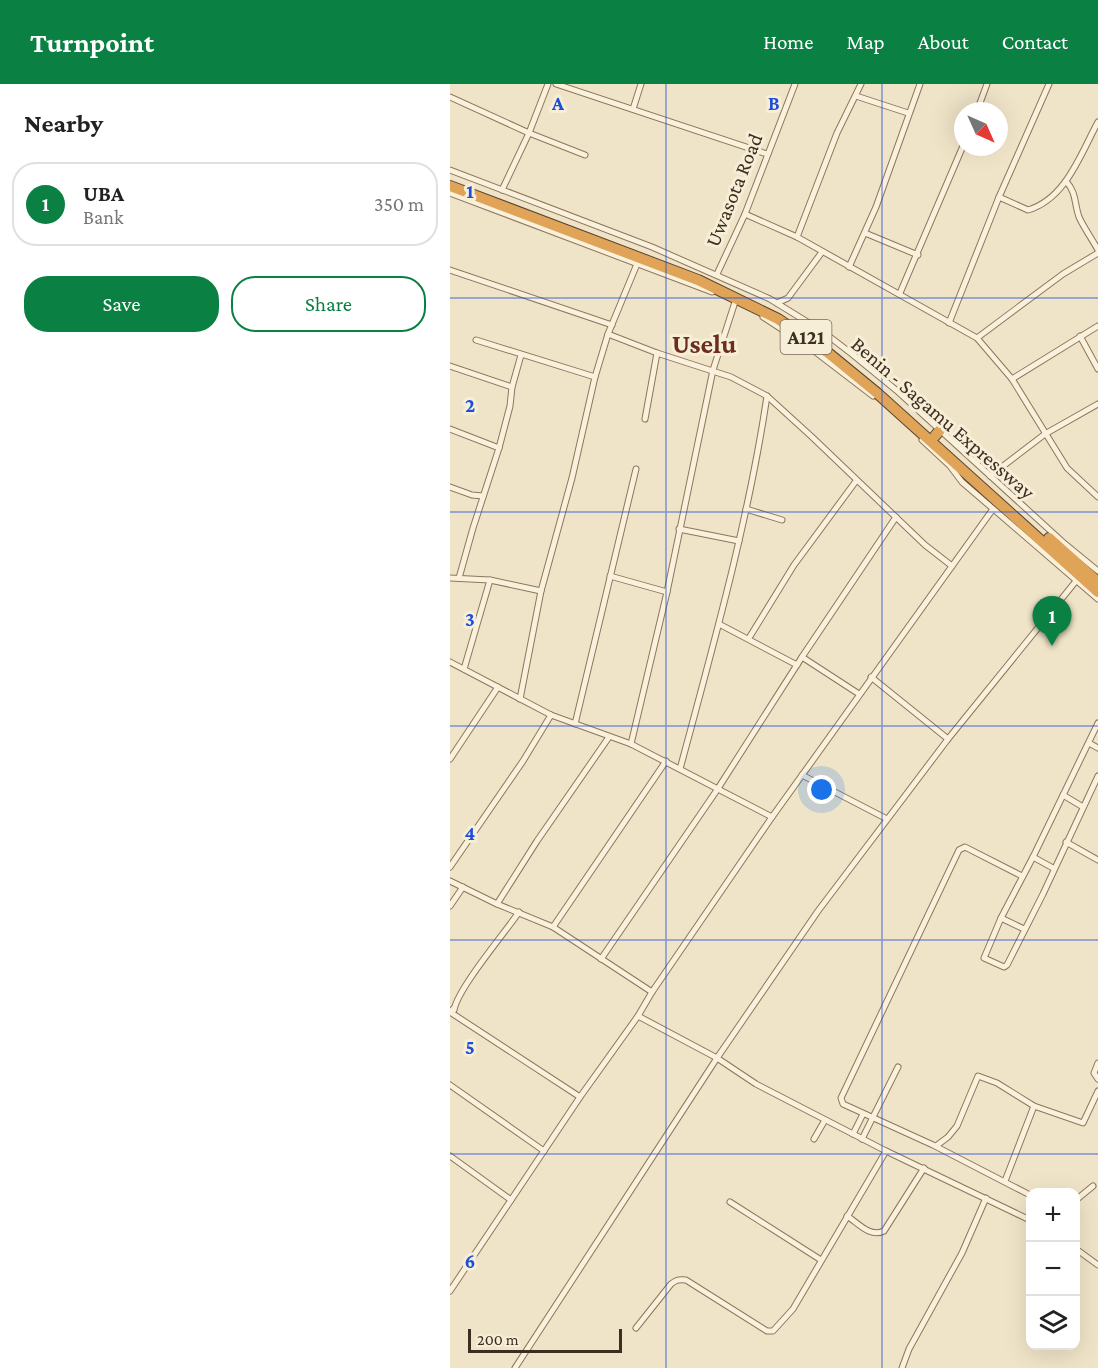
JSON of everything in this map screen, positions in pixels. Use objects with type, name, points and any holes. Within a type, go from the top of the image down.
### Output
[{"type":"highway","name":"Benin - Sagamu Expressway","points":[[450,179],[673,262],[736,289],[825,342],[938,433],[1098,582]]},
{"type":"highway","name":"A121","points":[[450,186],[464,195],[698,280],[754,306],[799,332],[877,393],[1098,592]]},
{"type":"street","points":[[502,190],[529,133],[548,84]]},
{"type":"street","points":[[556,84],[767,154]]},
{"type":"street","points":[[633,109],[640,84]]},
{"type":"street","name":"Uwasota Road","points":[[717,274],[745,214],[795,84]]},
{"type":"street","points":[[797,237],[837,133],[861,84]]},
{"type":"street","points":[[849,267],[908,123],[908,113],[920,84]]},
{"type":"street","points":[[980,102],[987,84]]},
{"type":"street","points":[[949,323],[999,196],[1049,84]]},
{"type":"street","points":[[856,96],[908,113]]},
{"type":"street","points":[[450,97],[529,133],[585,154]]},
{"type":"street","points":[[999,196],[1028,210],[1049,199],[1066,181],[1098,122]]},
{"type":"street","points":[[900,293],[959,156]]},
{"type":"street","points":[[450,170],[652,247],[717,274],[777,303],[852,354],[938,433],[1098,571]]},
{"type":"street","points":[[977,338],[1063,274],[1098,252],[1078,215],[1076,200],[1066,181]]},
{"type":"street","points":[[450,193],[464,195],[735,302],[766,319],[809,347],[875,398],[950,466],[962,482],[1098,599]]},
{"type":"street","points":[[745,214],[797,237],[977,338],[1012,379],[1067,468],[1098,497]]},
{"type":"street","points":[[864,233],[918,255]]},
{"type":"street","points":[[777,303],[788,298],[822,252]]},
{"type":"street","points":[[520,699],[541,591],[572,478],[595,377],[608,334],[638,264]]},
{"type":"street","points":[[450,270],[612,325]]},
{"type":"street","points":[[632,744],[667,592],[713,370],[735,302]]},
{"type":"street","points":[[1012,379],[1098,326]]},
{"type":"street","points":[[608,334],[657,354],[731,377],[767,396],[925,545],[952,566]]},
{"type":"street","points":[[1080,336],[1098,369]]},
{"type":"street","points":[[476,340],[595,377]]},
{"type":"street","points":[[645,419],[657,354]]},
{"type":"street","points":[[459,578],[499,448],[521,355]]},
{"type":"street","points":[[450,366],[512,387]]},
{"type":"street","points":[[680,769],[739,542],[767,396]]},
{"type":"street","points":[[990,476],[1044,434],[1098,404]]},
{"type":"street","points":[[450,429],[499,448]]},
{"type":"street","points":[[575,724],[636,469]]},
{"type":"street","points":[[749,639],[795,565],[856,481]]},
{"type":"street","points":[[450,487],[472,495],[483,496]]},
{"type":"street","points":[[746,509],[782,520]]},
{"type":"street","points":[[450,1291],[453,1282],[638,1016],[772,817],[993,509]]},
{"type":"street","points":[[601,959],[717,789],[896,517]]},
{"type":"street","points":[[679,529],[739,542]]},
{"type":"street","points":[[610,576],[667,592]]},
{"type":"street","points":[[450,578],[490,580],[541,591]]},
{"type":"street","points":[[464,669],[490,580]]},
{"type":"street","points":[[515,1368],[717,1058],[818,911],[948,739],[1076,581]]},
{"type":"street","points":[[719,624],[797,665]]},
{"type":"street","points":[[802,657],[859,694]]},
{"type":"street","points":[[450,662],[551,715],[609,738],[632,744],[772,817]]},
{"type":"street","points":[[872,677],[948,739]]},
{"type":"street","points":[[450,759],[498,687]]},
{"type":"street","points":[[450,867],[523,761],[551,715]]},
{"type":"street","points":[[1098,723],[1001,918],[984,958],[1004,967],[1007,966],[1098,776]]},
{"type":"street","points":[[497,904],[537,841],[609,738]]},
{"type":"street","points":[[1089,743],[1098,748]]},
{"type":"street","points":[[553,927],[666,761]]},
{"type":"street","points":[[802,775],[887,819]]},
{"type":"street","points":[[1063,795],[1083,807]]},
{"type":"street","points":[[1066,842],[1098,860]]},
{"type":"street","points":[[1022,876],[965,847],[959,850],[841,1095],[843,1104],[936,1146],[1026,1192]]},
{"type":"street","points":[[1033,857],[1053,868]]},
{"type":"street","points":[[450,881],[497,904],[553,927],[652,992]]},
{"type":"street","points":[[450,906],[463,887]]},
{"type":"street","points":[[519,912],[471,978],[450,1012],[580,1097]]},
{"type":"street","points":[[1001,918],[1024,929]]},
{"type":"street","points":[[638,1016],[717,1058],[756,1084],[825,1120],[1026,1218]]},
{"type":"street","points":[[1098,1063],[1094,1073],[1098,1079]]},
{"type":"street","points":[[862,1139],[898,1067]]},
{"type":"street","points":[[936,1146],[957,1126],[978,1076],[997,1083],[1034,1106],[1083,1123],[1098,1091]]},
{"type":"street","points":[[450,1085],[544,1151]]},
{"type":"street","points":[[1005,1181],[1034,1106]]},
{"type":"street","points":[[853,1134],[863,1114]]},
{"type":"street","points":[[814,1139],[825,1120]]},
{"type":"street","points":[[636,1328],[671,1284],[681,1279],[770,1332],[779,1326],[793,1309],[886,1151]]},
{"type":"street","points":[[450,1156],[511,1200]]},
{"type":"street","points":[[847,1216],[870,1232],[879,1234],[884,1231],[924,1168]]},
{"type":"street","points":[[1080,1197],[1093,1186]]},
{"type":"street","points":[[902,1368],[909,1349],[962,1253],[986,1198]]},
{"type":"street","points":[[730,1202],[820,1260]]},
{"type":"street","points":[[1080,1252],[1098,1265]]},
{"type":"place","name":"UBA","points":[[1052,646]]},
{"type":"district","name":"Uselu","points":[[704,344]]}]
